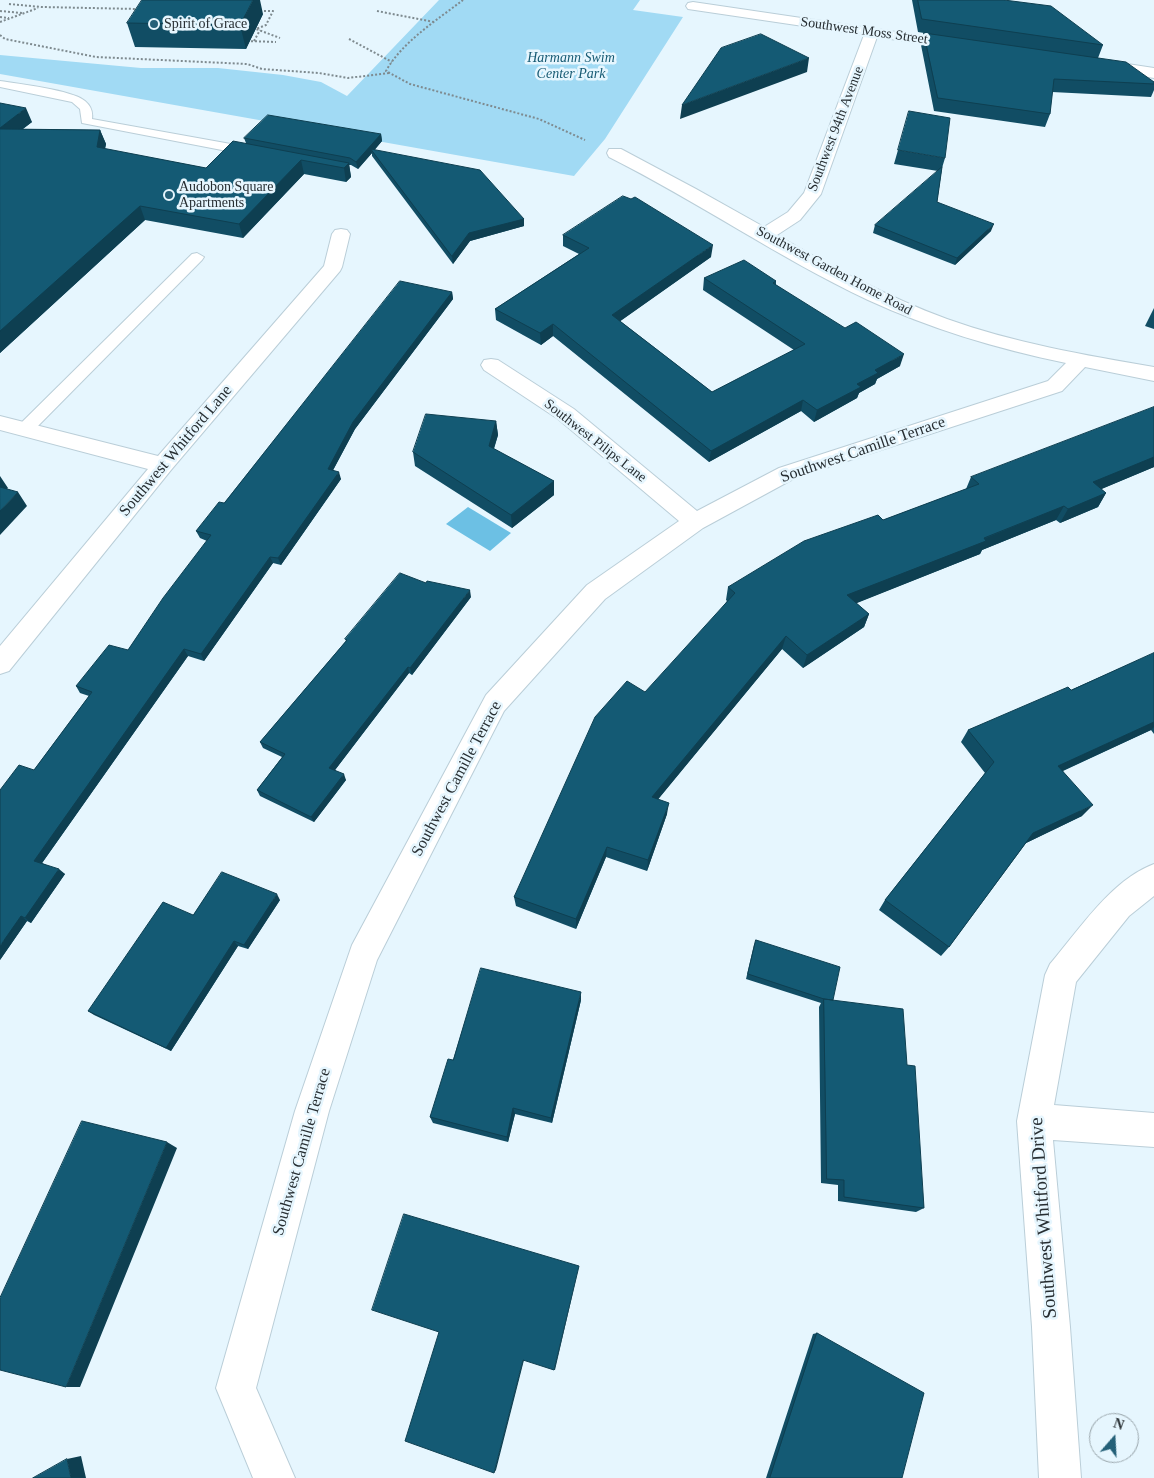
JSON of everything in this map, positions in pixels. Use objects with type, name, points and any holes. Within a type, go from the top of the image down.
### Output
[{"type":"street","name":"Southwest Moss Street","points":[[693,6],[969,46]]},
{"type":"street","name":"Southwest 94th Avenue","points":[[764,234],[794,216],[812,194],[840,125],[872,32]]},
{"type":"street","points":[[1086,63],[1154,73]]},
{"type":"street","name":"Southwest Garden Home Road","points":[[615,153],[647,168],[720,208],[842,278],[913,313],[981,336],[1080,360],[1154,374]]},
{"type":"street","name":"Southwest Whitford Lane","points":[[0,664],[163,465],[334,267],[341,234]]},
{"type":"street","name":"Southwest Camille Terrace","points":[[274,1478],[236,1388],[312,1111],[364,956],[494,703],[596,592],[695,522],[787,473],[1055,386],[1080,360]]},
{"type":"street","name":"Southwest Pilips Lane","points":[[491,365],[566,414],[695,522]]},
{"type":"street","points":[[0,423],[163,465]]},
{"type":"street","name":"Southwest Whitford Drive","points":[[1060,1478],[1051,1328],[1034,1121],[1060,975],[1118,906],[1154,878]]},
{"type":"street","points":[[1034,1121],[1154,1130]]},
{"type":"lane","points":[[0,84],[72,98],[81,102],[86,107],[88,113],[86,121],[262,154]]},
{"type":"lane","points":[[25,429],[197,257]]},
{"type":"path","points":[[463,0],[446,15],[434,22],[409,45],[387,66],[386,71],[410,84],[539,119],[615,153]]},
{"type":"path","points":[[9,4],[41,7],[142,9]]},
{"type":"path","points":[[0,22],[41,7]]},
{"type":"path","points":[[0,11],[25,13]]},
{"type":"path","points":[[255,11],[273,11],[266,25],[256,29],[280,38]]},
{"type":"path","points":[[376,11],[434,22]]},
{"type":"path","points":[[0,17],[11,18]]},
{"type":"path","points":[[254,42],[260,30]]},
{"type":"path","points":[[0,35],[4,39],[115,58],[247,64],[262,69],[319,73],[348,78],[389,73]]},
{"type":"path","points":[[348,39],[392,62]]},
{"type":"path","points":[[244,41],[276,42]]},
{"type":"path","points":[[409,45],[414,46]]},
{"type":"green space","name":"Harmann Swim Center Park","points":[[439,0],[640,0],[633,10],[683,17],[605,139],[574,176],[0,74],[0,55],[141,68],[218,68],[283,75],[321,82],[347,96]]},
{"type":"shaded area","points":[[468,507],[511,533],[490,551],[446,524]]},
{"type":"building","points":[[142,0],[253,0],[240,25],[127,23]]},
{"type":"building","points":[[918,0],[1004,0],[1051,6],[1103,45],[922,19]]},
{"type":"building","points":[[924,33],[1126,62],[1154,82],[1154,84],[1054,79],[1050,114],[938,98]]},
{"type":"building","points":[[761,34],[809,58],[682,105],[721,48]]},
{"type":"building","points":[[0,103],[26,108],[0,128]]},
{"type":"building","points":[[909,111],[950,118],[945,158],[898,150]]},
{"type":"building","name":"Audobon Square Apartments","points":[[268,115],[381,134],[356,162],[350,158],[244,138]]},
{"type":"building","points":[[0,129],[100,130],[97,147],[206,168],[233,141],[349,163],[344,168],[301,160],[239,224],[140,206],[0,331]]},
{"type":"building","points":[[371,149],[480,170],[524,219],[469,233],[452,256]]},
{"type":"building","points":[[942,167],[937,202],[994,224],[957,258],[875,225]]},
{"type":"building","points":[[623,196],[631,199],[635,197],[713,245],[612,315],[712,392],[805,344],[704,278],[744,260],[776,281],[773,283],[845,328],[856,322],[904,354],[875,370],[878,373],[857,384],[861,387],[817,410],[803,400],[711,451],[553,324],[540,333],[495,309],[589,248],[563,235]]},
{"type":"building","points":[[400,281],[452,292],[353,422],[328,469],[339,472],[278,558],[270,557],[201,654],[184,649],[34,861],[59,869],[25,918],[21,916],[0,946],[0,790],[19,765],[34,770],[92,692],[76,686],[109,645],[128,650],[163,598],[211,535],[196,531],[219,502],[224,503]]},
{"type":"building","points":[[1154,407],[1154,457],[1093,482],[1106,493],[1068,509],[1064,506],[984,538],[986,541],[847,595],[869,614],[807,655],[786,636],[652,797],[669,803],[648,860],[607,847],[576,919],[514,897],[595,717],[627,681],[645,692],[735,593],[728,587],[804,541],[878,515],[883,520],[979,484],[971,477]]},
{"type":"building","points":[[426,414],[496,421],[489,446],[554,481],[511,515],[413,452]]},
{"type":"building","points":[[0,487],[18,492],[0,511]]},
{"type":"building","points":[[400,573],[426,583],[427,581],[470,590],[329,768],[344,774],[311,817],[257,790],[285,754],[260,742],[347,640],[345,639]]},
{"type":"building","points":[[1154,653],[1154,722],[1058,766],[1093,805],[1033,833],[949,947],[885,900],[994,762],[968,730],[1068,687],[1071,690]]},
{"type":"building","points":[[222,872],[277,894],[244,945],[234,941],[166,1048],[88,1011],[163,902],[193,915]]},
{"type":"building","points":[[756,940],[840,967],[833,1000],[824,999],[748,974]]},
{"type":"building","points":[[481,968],[581,992],[551,1118],[513,1108],[507,1137],[430,1117],[448,1059],[453,1060]]},
{"type":"building","points":[[824,999],[903,1009],[907,1065],[915,1066],[924,1208],[844,1197],[844,1180],[827,1179]]},
{"type":"building","points":[[82,1121],[167,1142],[66,1387],[0,1370],[0,1298]]},
{"type":"building","points":[[404,1214],[579,1266],[554,1370],[523,1360],[494,1473],[405,1441],[439,1332],[372,1310]]},
{"type":"building","points":[[817,1333],[924,1393],[902,1478],[770,1478]]},
{"type":"building","points":[[67,1459],[71,1478],[33,1478]]},
{"type":"place","name":"Spirit of Grace","points":[[154,24]]},
{"type":"place","name":"Audobon Square Apartments","points":[[169,195]]}]
